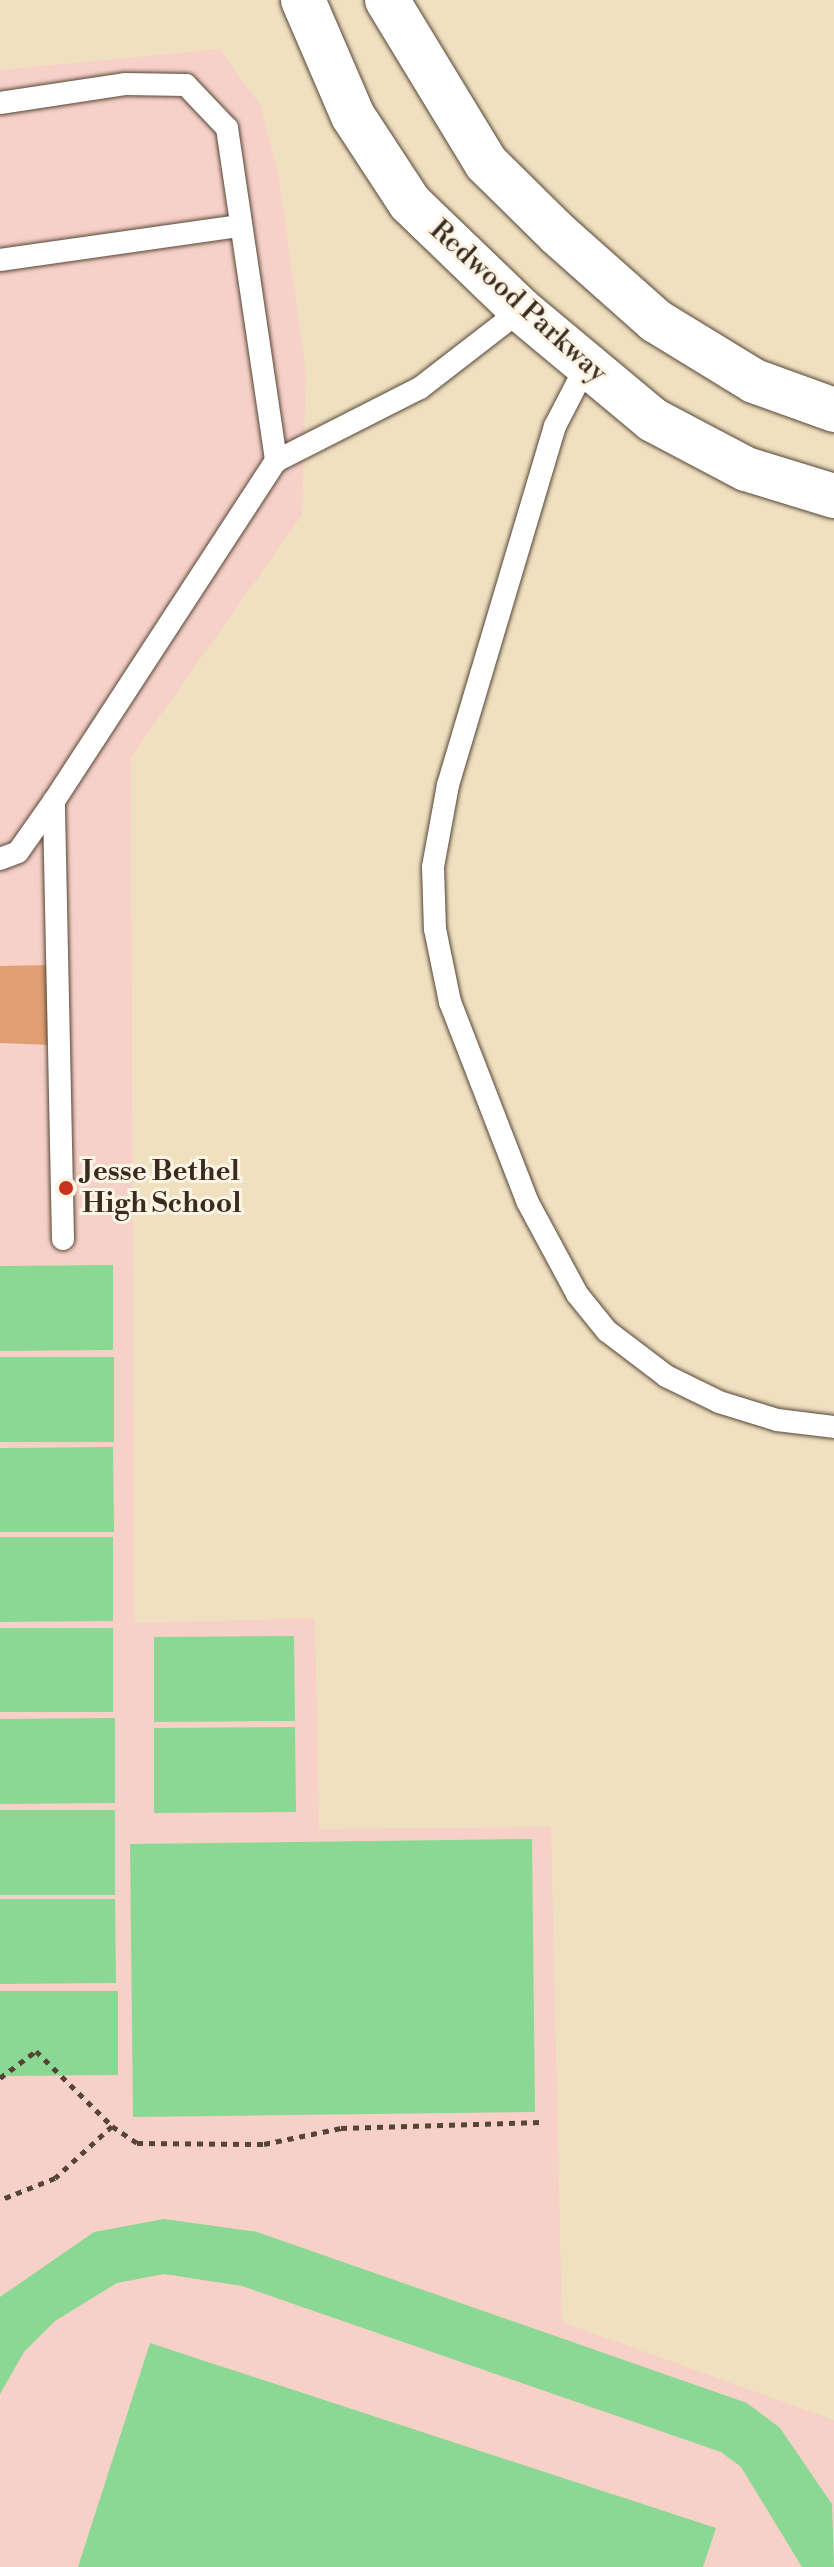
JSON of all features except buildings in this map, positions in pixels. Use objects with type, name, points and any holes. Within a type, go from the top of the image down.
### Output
[{"type":"main road","name":"Redwood Parkway","points":[[303,0],[353,116],[410,203],[521,310],[585,368],[653,420],[746,469],[834,496]]},
{"type":"main road","points":[[387,0],[486,163],[558,234],[656,321],[754,381],[834,410]]},
{"type":"lane","points":[[0,103],[125,84],[186,85],[227,128],[238,226],[276,461]]},
{"type":"lane","points":[[0,260],[238,226]]},
{"type":"lane","points":[[0,859],[18,852],[54,801],[276,461],[420,388],[521,310]]},
{"type":"lane","points":[[585,368],[555,426],[448,785],[433,867],[435,929],[450,1002],[527,1201],[577,1294],[607,1331],[666,1376],[719,1402],[777,1420],[834,1427]]},
{"type":"lane","points":[[54,801],[63,1239]]},
{"type":"path","points":[[0,2078],[36,2051],[112,2126],[137,2143],[264,2144],[341,2128],[541,2122]]},
{"type":"path","points":[[0,2200],[55,2178],[112,2126]]},
{"type":"shaded area","name":"Jesse Bethel High School","points":[[220,49],[260,105],[278,172],[306,374],[302,515],[131,757],[134,1623],[315,1618],[319,1829],[551,1827],[562,2322],[834,2420],[834,2567],[0,2567],[0,70]]},
{"type":"green space","points":[[113,1265],[113,1350],[0,1351],[0,1266]]},
{"type":"green space","points":[[0,1357],[114,1357],[114,1442],[0,1442]]},
{"type":"green space","points":[[113,1447],[114,1532],[0,1532],[0,1448]]},
{"type":"green space","points":[[0,1537],[113,1537],[113,1621],[0,1622]]},
{"type":"green space","points":[[0,1628],[113,1628],[113,1712],[0,1712]]},
{"type":"green space","points":[[294,1636],[295,1721],[154,1722],[154,1637]]},
{"type":"green space","points":[[115,1718],[115,1803],[0,1804],[0,1719]]},
{"type":"green space","points":[[295,1727],[296,1812],[154,1813],[154,1728]]},
{"type":"green space","points":[[0,1810],[115,1810],[115,1895],[0,1895]]},
{"type":"green space","points":[[532,1839],[535,2112],[133,2117],[130,1844]]},
{"type":"green space","points":[[0,1899],[115,1899],[116,1983],[0,1984]]},
{"type":"green space","points":[[0,1991],[118,1991],[118,2075],[0,2076]]},
{"type":"green space","points":[[164,2219],[257,2232],[747,2403],[780,2428],[832,2504],[834,2567],[802,2567],[741,2467],[721,2452],[242,2286],[164,2274],[117,2283],[55,2321],[24,2352],[0,2394],[0,2297],[94,2232]]},
{"type":"green space","points":[[150,2343],[716,2528],[703,2567],[78,2567]]},
{"type":"place","name":"Jesse Bethel High School","points":[[66,1188]]}]
